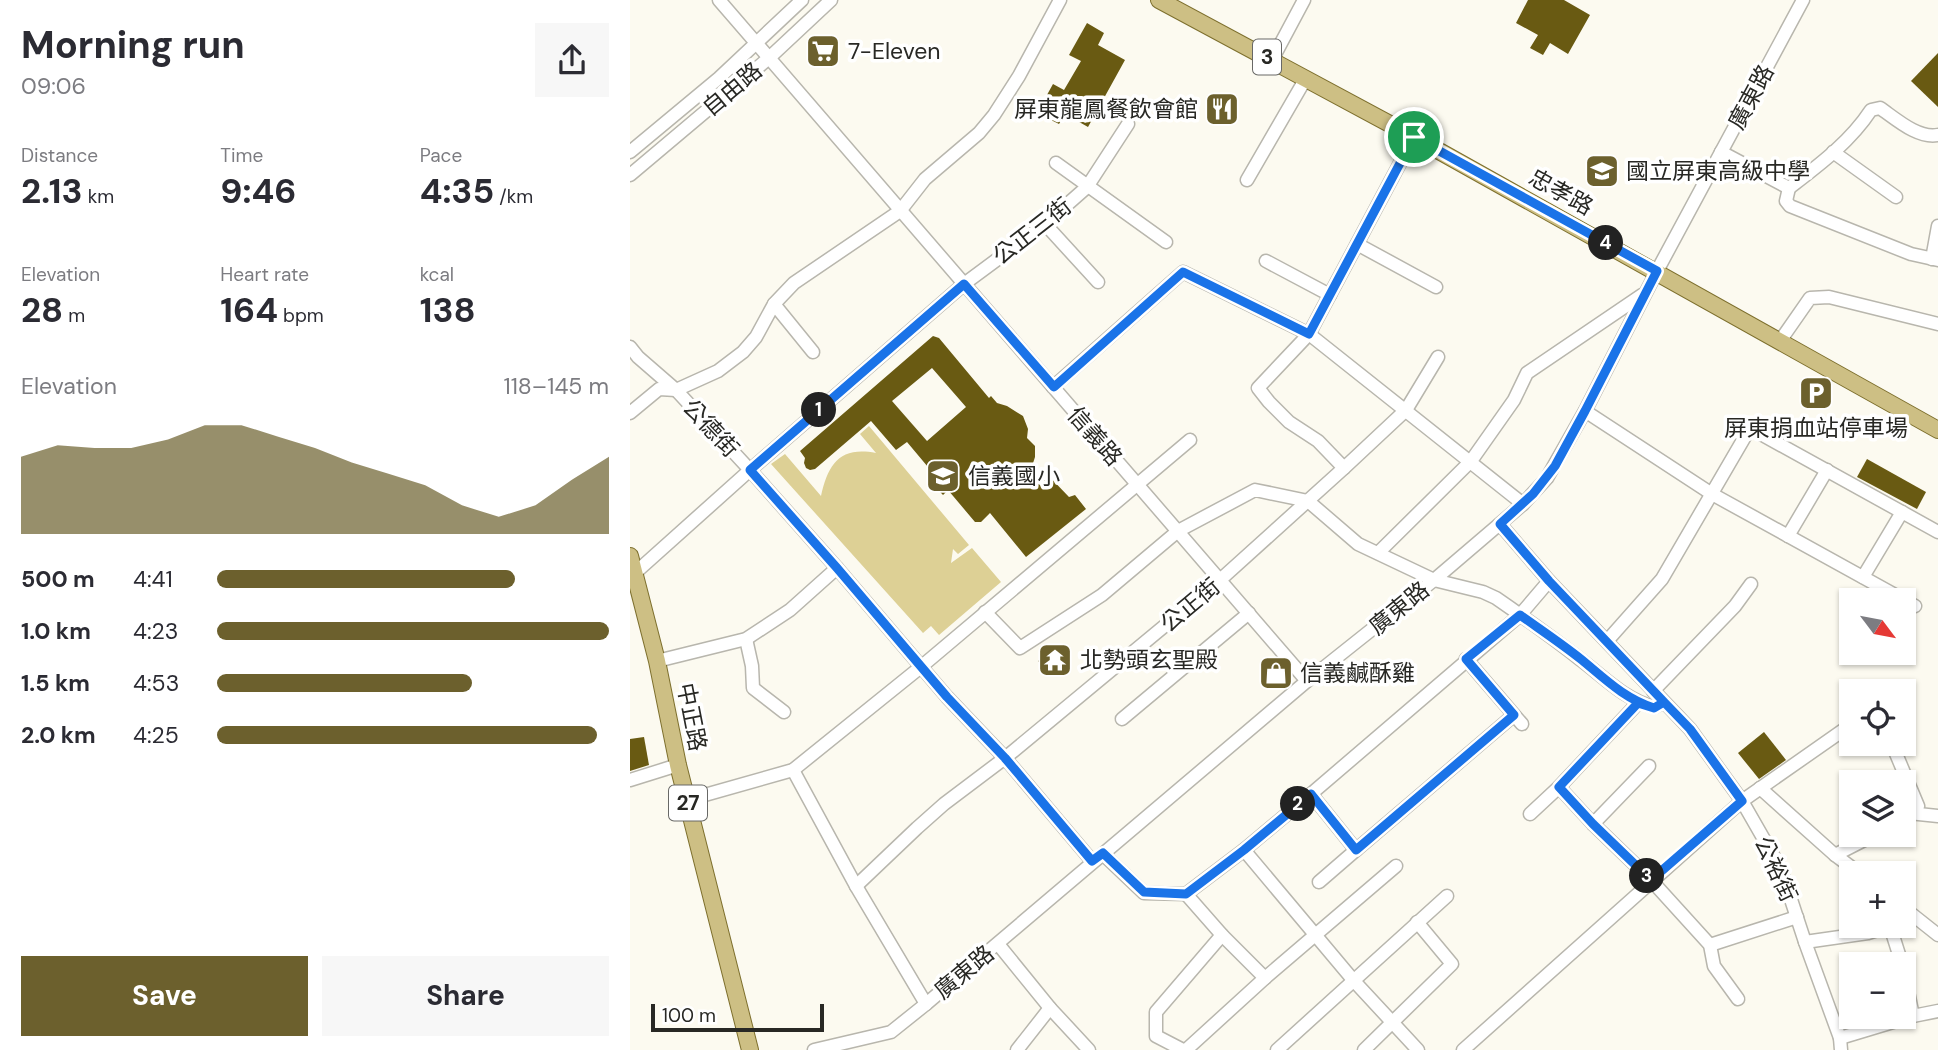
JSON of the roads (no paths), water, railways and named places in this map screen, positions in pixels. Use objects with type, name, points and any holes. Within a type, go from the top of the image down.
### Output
[{"type":"main road","name":"忠孝路","points":[[1159,0],[1657,271],[1938,430]]},
{"type":"main road","name":"中正路","points":[[630,556],[657,661],[678,765],[750,1050]]},
{"type":"street","name":"信義路","points":[[719,0],[1307,681]]},
{"type":"street","name":"自由路","points":[[630,152],[719,78],[802,0]]},
{"type":"street","name":"自由路","points":[[630,176],[769,58],[831,0]]},
{"type":"street","points":[[630,413],[659,389],[676,390],[719,371],[743,352],[756,337],[774,304],[794,283],[901,211],[925,179],[979,134],[995,115],[1020,76],[1060,0]]},
{"type":"street","points":[[1272,60],[1304,0]]},
{"type":"street","name":"廣東路","points":[[814,1050],[891,1032],[1307,681],[1434,580],[1523,504],[1547,478],[1585,411],[1645,293],[1804,0]]},
{"type":"street","points":[[1247,180],[1306,78]]},
{"type":"street","points":[[1938,135],[1929,136],[1905,126],[1880,108],[1871,110],[1850,137],[1789,188],[1786,201],[1790,206],[1911,254],[1935,260],[1938,226]]},
{"type":"street","name":"公正三街","points":[[635,573],[964,284],[1045,224],[1087,187],[1128,124]]},
{"type":"street","points":[[1344,468],[1318,441],[1289,422],[1258,388],[1309,334],[1414,137]]},
{"type":"street","points":[[1721,152],[1789,188]]},
{"type":"street","points":[[1833,152],[1896,197]]},
{"type":"street","points":[[1056,163],[1166,242]]},
{"type":"street","points":[[1045,224],[1098,282]]},
{"type":"street","points":[[1357,244],[1436,286]]},
{"type":"street","points":[[1266,261],[1330,295]]},
{"type":"street","points":[[1054,387],[1183,272],[1309,334],[1523,504]]},
{"type":"street","points":[[1378,553],[1471,461],[1514,400],[1527,373],[1645,293]]},
{"type":"street","points":[[1780,341],[1810,298],[1818,296],[1938,324]]},
{"type":"street","points":[[774,304],[813,352]]},
{"type":"street","name":"公德街","points":[[630,347],[676,390],[750,470],[947,697],[1098,857],[1144,892],[1186,894]]},
{"type":"street","name":"公正街","points":[[856,886],[935,812],[1005,758],[1220,580],[1308,502],[1406,410],[1438,356]]},
{"type":"street","points":[[1585,411],[1712,494],[1882,588]]},
{"type":"street","points":[[1607,641],[1662,579],[1750,428],[1938,532]]},
{"type":"street","points":[[687,800],[793,770],[922,666],[1190,440]]},
{"type":"street","points":[[1788,536],[1827,470]]},
{"type":"street","points":[[985,612],[1020,648],[1102,595],[1178,531],[1255,490],[1308,502],[1358,544],[1434,580],[1483,592],[1496,598],[1638,703],[1654,708],[1664,702]]},
{"type":"street","points":[[1863,578],[1902,512]]},
{"type":"street","name":"公裕街","points":[[1500,524],[1549,581],[1690,729],[1742,801],[1781,869],[1840,1044]]},
{"type":"street","points":[[657,661],[746,639],[790,610],[837,568]]},
{"type":"street","points":[[1265,978],[1186,894],[1244,850],[1520,615],[1549,581]]},
{"type":"street","points":[[1653,691],[1735,606],[1751,584]]},
{"type":"street","points":[[1122,719],[1249,612]]},
{"type":"street","points":[[746,639],[752,666],[753,688],[784,712]]},
{"type":"street","points":[[1319,882],[1518,720],[1466,659]]},
{"type":"street","points":[[1530,814],[1638,703]]},
{"type":"street","points":[[1464,1050],[1742,801],[1839,733]]},
{"type":"street","points":[[630,780],[678,765]]},
{"type":"street","points":[[1593,824],[1649,766]]},
{"type":"street","points":[[793,770],[856,886],[926,1004]]},
{"type":"street","points":[[1559,787],[1651,880],[1710,945],[1714,966],[1738,999]]},
{"type":"street","points":[[1760,788],[1843,861]]},
{"type":"street","points":[[1311,794],[1356,850]]},
{"type":"street","points":[[1916,815],[1938,816]]},
{"type":"street","points":[[1835,855],[1851,847]]},
{"type":"street","points":[[1244,850],[1354,981],[1418,1050]]},
{"type":"street","points":[[1222,935],[1156,1012],[1156,1036],[1184,1050],[1395,866]]},
{"type":"street","points":[[1277,1050],[1447,896]]},
{"type":"street","points":[[1710,945],[1797,917]]},
{"type":"street","points":[[1916,919],[1938,935]]},
{"type":"street","points":[[1364,1050],[1452,964],[1417,922]]},
{"type":"street","points":[[1805,942],[1839,937]]},
{"type":"street","points":[[998,944],[1050,1008],[1089,1050]]},
{"type":"street","points":[[1017,1050],[1050,1008]]},
{"type":"street","points":[[1916,1015],[1938,1011]]},
{"type":"street","points":[[1840,1044],[1879,1029]]},
{"type":"place","name":"7-Eleven","points":[[823,51]]},
{"type":"place","name":"屏東龍鳳餐飲會館","points":[[1222,109]]},
{"type":"place","name":"國立屏東高級中學","points":[[1602,171]]},
{"type":"place","name":"屏東捐血站停車場","points":[[1816,393]]},
{"type":"place","name":"信義國小","points":[[943,476]]},
{"type":"place","name":"北勢頭玄聖殿","points":[[1055,660]]},
{"type":"place","name":"信義鹹酥雞","points":[[1276,673]]}]
